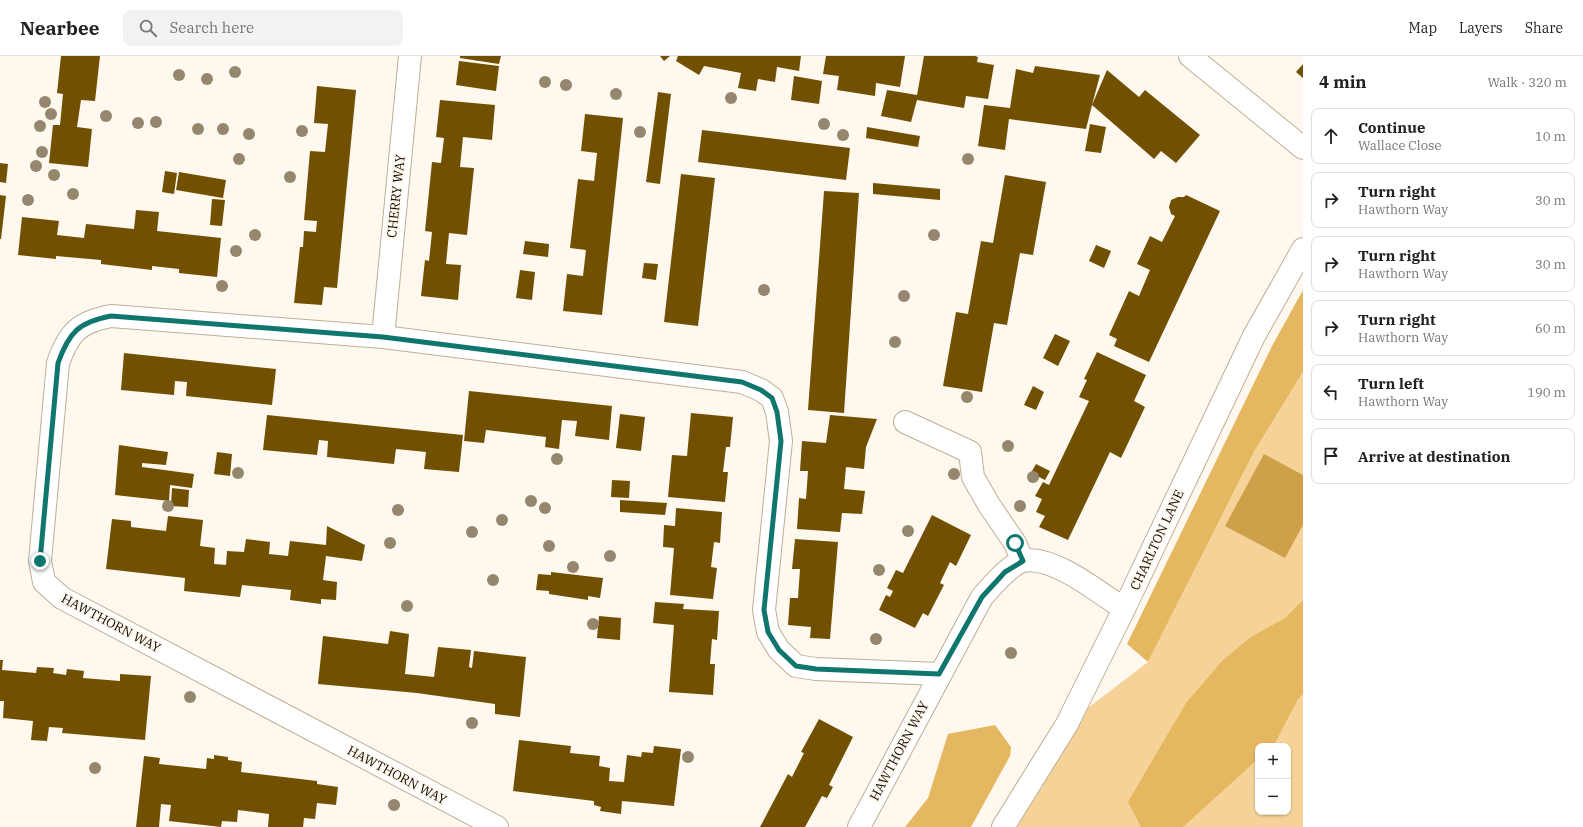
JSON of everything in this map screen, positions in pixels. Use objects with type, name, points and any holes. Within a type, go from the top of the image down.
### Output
[{"type":"street","name":"CHERRY WAY","points":[[383,337],[410,56]]},
{"type":"street","points":[[1190,56],[1303,148]]},
{"type":"street","name":"CHARLTON LANE","points":[[1003,827],[1067,724],[1124,609],[1254,336],[1303,249]]},
{"type":"street","name":"HAWTHORN WAY","points":[[497,827],[62,598],[44,582],[40,561],[58,363],[66,343],[78,328],[94,319],[111,316],[383,337],[742,382],[761,390],[772,398],[777,412],[781,441],[764,610],[768,632],[779,650],[796,666],[816,669],[939,674]]},
{"type":"street","points":[[905,422],[970,452],[973,477],[1015,543],[1023,561],[1045,562],[1066,571],[1124,609]]},
{"type":"street","name":"HAWTHORN WAY","points":[[859,827],[939,674],[982,597],[1005,572],[1023,561]]},
{"type":"shaded area","points":[[1303,290],[1303,372],[1255,450],[1148,662],[1127,644],[1272,346]]},
{"type":"shaded area","points":[[1303,372],[1303,827],[1003,827],[1067,724],[1148,662],[1255,450]]},
{"type":"shaded area","points":[[1264,454],[1303,475],[1303,525],[1285,558],[1225,526]]},
{"type":"shaded area","points":[[1303,600],[1303,694],[1298,699],[1275,743],[1255,743],[1255,762],[1183,827],[1141,827],[1128,802],[1186,703],[1223,660],[1251,637],[1285,618]]},
{"type":"shaded area","points":[[995,725],[1011,747],[1010,756],[971,827],[905,827],[928,798],[948,734]]},
{"type":"building","points":[[61,56],[100,56],[95,101],[81,100],[77,127],[92,129],[88,167],[49,163],[53,125],[60,125],[63,94],[57,93]]},
{"type":"building","points":[[460,56],[501,56],[499,64],[460,58]]},
{"type":"building","points":[[660,56],[670,56],[664,61]]},
{"type":"building","points":[[678,56],[801,56],[799,71],[777,67],[775,82],[758,79],[756,91],[738,88],[741,73],[704,66],[699,75],[676,61]]},
{"type":"building","points":[[826,56],[905,56],[900,87],[876,83],[875,96],[837,90],[839,76],[823,74]]},
{"type":"building","points":[[924,56],[975,56],[978,57],[977,62],[994,65],[988,99],[966,96],[964,108],[917,100],[911,122],[881,116],[887,90],[917,95]]},
{"type":"building","points":[[459,61],[499,66],[496,91],[456,85]]},
{"type":"building","points":[[1303,64],[1303,78],[1296,72]]},
{"type":"building","points":[[1035,66],[1100,75],[1086,129],[1009,119],[1005,150],[978,146],[984,105],[1010,108],[1016,69],[1033,73]]},
{"type":"building","points":[[1107,70],[1139,97],[1145,90],[1200,135],[1176,163],[1161,151],[1154,159],[1092,105]]},
{"type":"building","points":[[794,76],[822,81],[819,104],[791,100]]},
{"type":"building","points":[[317,86],[356,90],[337,288],[324,287],[322,305],[294,303],[300,247],[303,247],[304,231],[316,232],[317,221],[304,220],[310,151],[325,152],[328,124],[314,123]]},
{"type":"building","points":[[658,92],[671,94],[660,184],[646,182]]},
{"type":"building","points":[[440,100],[495,105],[492,140],[463,137],[460,167],[474,168],[467,235],[449,233],[446,264],[461,265],[458,300],[421,296],[425,260],[429,261],[432,232],[425,231],[432,162],[441,163],[444,138],[436,137]]},
{"type":"building","points":[[585,114],[623,118],[602,315],[563,311],[567,274],[583,276],[586,250],[570,248],[578,179],[594,181],[597,153],[581,151]]},
{"type":"building","points":[[1090,124],[1106,127],[1101,153],[1085,151]]},
{"type":"building","points":[[867,127],[920,136],[918,147],[866,138]]},
{"type":"building","points":[[702,130],[850,148],[846,180],[698,162]]},
{"type":"building","points":[[0,163],[8,164],[6,183],[0,182]]},
{"type":"building","points":[[165,171],[177,173],[174,194],[162,192]]},
{"type":"building","points":[[179,172],[226,180],[223,198],[176,190]]},
{"type":"building","points":[[681,174],[715,178],[698,326],[664,322]]},
{"type":"building","points":[[1005,175],[1046,182],[1033,255],[1020,253],[1007,325],[994,323],[982,392],[943,386],[956,312],[968,314],[981,241],[993,243]]},
{"type":"building","points":[[873,183],[940,189],[940,200],[873,194]]},
{"type":"building","points":[[824,191],[859,193],[844,413],[808,410]]},
{"type":"building","points":[[0,195],[6,196],[1,239],[0,239]]},
{"type":"building","points":[[1186,195],[1220,211],[1149,362],[1114,346],[1117,339],[1109,335],[1129,291],[1139,296],[1150,270],[1137,264],[1150,236],[1162,242],[1175,216],[1171,214],[1169,207],[1171,200],[1178,197],[1184,197]]},
{"type":"building","points":[[212,199],[225,200],[222,226],[210,225]]},
{"type":"building","points":[[136,210],[159,212],[157,231],[221,238],[217,277],[179,273],[179,269],[152,266],[152,270],[101,264],[101,260],[56,256],[56,259],[18,255],[22,217],[59,221],[57,235],[84,238],[86,224],[134,229]]},
{"type":"building","points":[[525,241],[549,244],[548,257],[523,254]]},
{"type":"building","points":[[1096,245],[1111,251],[1104,268],[1089,261]]},
{"type":"building","points":[[644,263],[658,264],[656,280],[642,278]]},
{"type":"building","points":[[520,270],[535,272],[532,300],[516,298]]},
{"type":"building","points":[[1055,334],[1070,341],[1058,366],[1043,358]]},
{"type":"building","points":[[1097,352],[1146,375],[1134,401],[1145,407],[1121,458],[1110,452],[1068,540],[1039,527],[1045,516],[1036,512],[1042,499],[1035,496],[1043,482],[1049,485],[1089,401],[1079,397],[1087,380],[1084,379]]},
{"type":"building","points":[[124,353],[276,369],[272,405],[186,396],[187,382],[175,381],[174,395],[121,390]]},
{"type":"building","points":[[1033,386],[1044,392],[1036,410],[1024,405]]},
{"type":"building","points":[[469,391],[612,406],[609,440],[575,436],[577,421],[562,420],[559,449],[545,447],[546,437],[486,430],[484,443],[464,441]]},
{"type":"building","points":[[691,413],[733,417],[730,447],[726,447],[723,472],[728,472],[725,502],[668,497],[672,455],[687,456]]},
{"type":"building","points":[[620,414],[645,417],[641,451],[616,448]]},
{"type":"building","points":[[267,415],[463,435],[459,472],[424,469],[426,452],[396,449],[394,464],[327,457],[328,441],[319,440],[317,455],[263,450]]},
{"type":"building","points":[[830,415],[877,419],[866,447],[864,469],[846,467],[844,489],[865,491],[862,514],[842,513],[840,532],[797,529],[799,498],[806,499],[808,471],[800,471],[802,441],[826,443]]},
{"type":"building","points":[[119,445],[168,452],[166,465],[142,463],[142,467],[194,474],[192,488],[170,485],[169,501],[115,495]]},
{"type":"building","points":[[217,452],[232,454],[230,476],[214,474]]},
{"type":"building","points":[[1036,464],[1050,471],[1045,480],[1031,473]]},
{"type":"building","points":[[612,480],[630,481],[629,498],[611,497]]},
{"type":"building","points":[[172,488],[189,490],[188,507],[171,506]]},
{"type":"building","points":[[620,500],[667,503],[665,515],[620,512]]},
{"type":"building","points":[[676,508],[722,512],[720,543],[714,542],[711,567],[717,568],[713,599],[670,595],[674,548],[663,547],[664,525],[675,526]]},
{"type":"building","points":[[932,515],[971,535],[956,566],[950,562],[940,583],[944,585],[928,616],[923,613],[915,628],[879,610],[886,595],[890,597],[893,591],[887,588],[896,570],[903,573]]},
{"type":"building","points":[[168,516],[203,520],[200,546],[215,548],[214,564],[226,565],[227,551],[244,552],[246,539],[270,542],[269,554],[288,556],[290,541],[326,545],[327,526],[365,545],[362,561],[326,556],[323,580],[337,582],[336,600],[321,599],[321,604],[290,600],[291,590],[242,585],[240,597],[184,591],[185,578],[106,569],[112,519],[131,521],[131,527],[166,531]]},
{"type":"building","points":[[795,539],[838,542],[830,639],[810,638],[811,627],[788,625],[790,598],[798,598],[800,569],[792,569]]},
{"type":"building","points":[[551,572],[603,578],[600,598],[588,596],[588,600],[549,594],[549,591],[536,590],[538,574],[551,575]]},
{"type":"building","points":[[655,602],[684,604],[683,609],[719,611],[717,640],[712,639],[710,664],[715,664],[713,695],[669,692],[674,625],[653,623]]},
{"type":"building","points":[[599,616],[621,618],[620,640],[597,638]]},
{"type":"building","points":[[390,631],[409,634],[405,674],[434,677],[438,647],[471,650],[469,667],[472,668],[474,651],[526,657],[520,717],[495,714],[495,704],[417,693],[318,684],[323,636],[388,644]]},
{"type":"building","points":[[0,660],[3,660],[2,670],[36,673],[37,667],[54,668],[53,673],[66,675],[67,669],[84,671],[83,678],[120,681],[120,674],[151,676],[145,740],[62,733],[63,728],[49,727],[47,741],[31,740],[33,721],[3,718],[4,701],[0,701]]},
{"type":"building","points":[[819,719],[853,737],[829,785],[833,787],[827,798],[822,796],[805,827],[760,827],[788,774],[792,777],[804,753],[801,752]]},
{"type":"building","points":[[519,740],[571,746],[570,753],[600,756],[599,766],[610,768],[609,781],[624,782],[627,755],[641,757],[642,752],[653,753],[654,746],[681,749],[674,806],[622,801],[621,814],[600,811],[601,807],[594,805],[594,801],[513,791]]},
{"type":"building","points":[[214,755],[228,757],[228,760],[242,762],[241,772],[317,781],[317,784],[338,787],[336,805],[317,803],[315,819],[304,818],[303,827],[268,827],[269,814],[238,810],[237,822],[222,821],[221,827],[169,821],[171,805],[161,804],[159,827],[136,827],[144,756],[160,758],[159,764],[206,769],[207,758],[214,759]]},
{"type":"route","points":[[40,561],[58,363],[66,343],[78,328],[94,319],[111,316],[383,337],[742,382],[761,390],[772,398],[777,412],[781,441],[764,610],[768,632],[779,650],[796,666],[816,669],[939,674],[982,597],[1005,572],[1023,561],[1015,543]]}]
